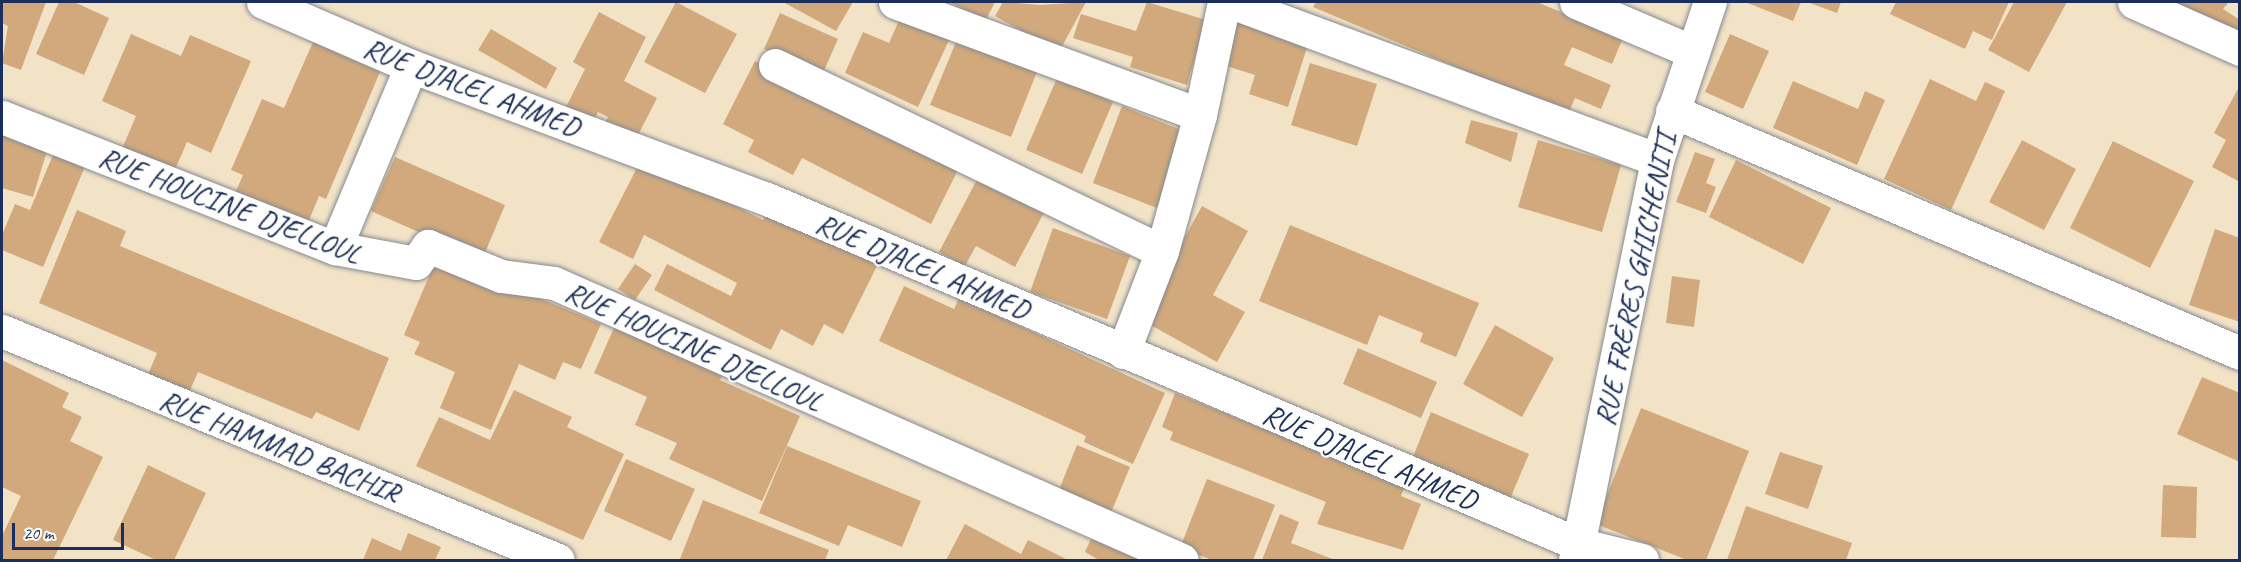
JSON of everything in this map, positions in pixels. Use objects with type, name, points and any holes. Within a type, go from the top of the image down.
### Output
[{"type":"street","name":"RUE DJALEL AHMED","points":[[263,2],[411,66],[767,199],[1123,352],[1576,552],[1642,561]]},
{"type":"street","points":[[895,2],[1200,115]]},
{"type":"street","points":[[1123,352],[1162,251],[1200,115],[1224,2]]},
{"type":"street","points":[[1231,2],[1657,160]]},
{"type":"street","points":[[1575,2],[1693,52]]},
{"type":"street","name":"RUE FRÈRES GHICHENITI","points":[[1576,552],[1657,160],[1710,2]]},
{"type":"street","points":[[2134,2],[2240,49]]},
{"type":"street","points":[[775,65],[1162,251]]},
{"type":"street","points":[[335,248],[411,66]]},
{"type":"street","points":[[1672,111],[2240,353]]},
{"type":"street","name":"RUE HOUCINE DJELLOUL","points":[[2,117],[335,248],[416,263],[428,246],[501,276],[554,283],[1182,561]]},
{"type":"street","name":"RUE HAMMAD BACHIR","points":[[2,331],[558,561]]},
{"type":"building","points":[[2,2],[46,2],[21,70],[2,63],[8,26],[2,23]]},
{"type":"building","points":[[59,2],[74,2],[109,18],[84,75],[36,54]]},
{"type":"building","points":[[676,2],[737,34],[705,93],[644,62]]},
{"type":"building","points":[[783,2],[853,2],[836,31]]},
{"type":"building","points":[[949,2],[995,2],[986,20]]},
{"type":"building","points":[[1003,2],[1040,5],[1086,2],[1059,52],[995,16]]},
{"type":"building","points":[[1147,2],[1206,20],[1187,85],[1130,67],[1133,57],[1073,38],[1081,14],[1136,31]]},
{"type":"building","points":[[1316,2],[1537,2],[1623,38],[1612,64],[1572,47],[1564,65],[1611,85],[1601,109],[1575,98],[1568,114],[1313,7]]},
{"type":"building","points":[[1745,2],[1801,2],[1793,21]]},
{"type":"building","points":[[1807,2],[1841,2],[1837,13]]},
{"type":"building","points":[[1896,2],[2009,2],[1992,40],[1973,31],[1965,49],[1890,14]]},
{"type":"building","points":[[2014,2],[2067,2],[2029,72],[1988,50]]},
{"type":"building","points":[[2174,2],[2229,2],[2223,9],[2240,20],[2240,49]]},
{"type":"building","points":[[1237,11],[1311,35],[1288,107],[1249,94],[1255,75],[1220,64]]},
{"type":"building","points":[[599,12],[646,37],[624,81],[657,98],[635,141],[604,125],[608,117],[598,112],[590,127],[563,113],[585,69],[573,62]]},
{"type":"building","points":[[780,13],[838,39],[822,75],[764,49]]},
{"type":"building","points":[[901,16],[950,38],[918,107],[845,73],[863,32],[889,43]]},
{"type":"building","points":[[491,29],[557,68],[546,89],[478,50]]},
{"type":"building","points":[[131,34],[181,56],[190,35],[251,61],[211,153],[187,142],[173,174],[121,151],[136,116],[102,101]]},
{"type":"building","points":[[1730,34],[1769,51],[1743,109],[1705,92]]},
{"type":"building","points":[[958,37],[1038,69],[1011,137],[930,105]]},
{"type":"building","points":[[313,42],[380,72],[326,199],[319,196],[307,225],[235,193],[243,175],[231,170],[262,99],[284,108]]},
{"type":"building","points":[[755,61],[960,166],[931,224],[802,158],[793,175],[748,152],[754,140],[723,124]]},
{"type":"building","points":[[1310,63],[1377,84],[1357,146],[1291,125]]},
{"type":"building","points":[[1057,78],[1113,102],[1082,174],[1026,150]]},
{"type":"building","points":[[1930,79],[1976,101],[1985,82],[2005,91],[1951,210],[1884,179]]},
{"type":"building","points":[[1793,81],[1858,109],[1865,91],[1885,100],[1857,165],[1773,128]]},
{"type":"building","points":[[2240,85],[2240,182],[2212,167],[2226,140],[2214,133]]},
{"type":"building","points":[[1122,106],[1186,132],[1157,208],[1093,183]]},
{"type":"building","points":[[1471,120],[1518,133],[1511,162],[1465,143]]},
{"type":"building","points":[[2,129],[49,144],[33,197],[2,188]]},
{"type":"building","points":[[1538,140],[1621,165],[1602,232],[1518,207]]},
{"type":"building","points":[[2022,140],[2076,169],[2044,230],[1989,202]]},
{"type":"building","points":[[2113,141],[2194,181],[2150,268],[2070,228]]},
{"type":"building","points":[[55,150],[86,164],[43,267],[2,250],[2,235],[15,204],[30,210]]},
{"type":"building","points":[[1695,152],[1715,159],[1706,183],[1716,187],[1706,213],[1676,202]]},
{"type":"building","points":[[395,157],[505,205],[482,260],[371,211]]},
{"type":"building","points":[[642,158],[763,220],[770,206],[879,262],[843,334],[824,324],[813,346],[781,329],[771,350],[654,290],[667,264],[731,296],[737,283],[644,235],[633,259],[599,242]]},
{"type":"building","points":[[1736,160],[1831,208],[1803,264],[1709,217]]},
{"type":"building","points":[[982,170],[1048,205],[1015,267],[976,246],[965,266],[939,252]]},
{"type":"building","points":[[1202,206],[1248,231],[1213,295],[1245,312],[1217,362],[1140,319]]},
{"type":"building","points":[[77,210],[126,231],[120,246],[389,358],[359,431],[316,412],[312,419],[198,372],[188,395],[147,377],[157,353],[39,303]]},
{"type":"building","points":[[1290,225],[1479,303],[1456,357],[1420,342],[1423,333],[1379,315],[1367,345],[1259,301]]},
{"type":"building","points":[[1053,228],[1130,256],[1107,319],[1030,292]]},
{"type":"building","points":[[2215,229],[2240,238],[2240,322],[2189,305]]},
{"type":"building","points":[[438,255],[601,324],[581,369],[563,362],[555,380],[519,364],[491,430],[440,408],[455,372],[414,354],[420,342],[404,335]]},
{"type":"building","points":[[635,264],[652,275],[635,300],[618,289]]},
{"type":"building","points":[[1672,276],[1700,280],[1694,327],[1666,323]]},
{"type":"building","points":[[904,286],[954,309],[959,298],[1165,393],[1133,464],[1084,442],[1086,436],[879,341]]},
{"type":"building","points":[[617,321],[725,369],[720,380],[800,416],[762,501],[669,459],[677,443],[635,425],[647,397],[594,373]]},
{"type":"building","points":[[1495,325],[1554,358],[1522,417],[1463,384]]},
{"type":"building","points":[[1358,348],[1437,382],[1421,418],[1343,384]]},
{"type":"building","points":[[2,360],[69,393],[62,407],[82,417],[70,441],[103,457],[53,560],[2,560],[2,536],[21,496],[2,487]]},
{"type":"building","points":[[2202,377],[2240,393],[2240,462],[2177,434]]},
{"type":"building","points":[[514,390],[572,417],[567,427],[624,454],[583,540],[416,466],[439,417],[490,440]]},
{"type":"building","points":[[1175,393],[1405,486],[1401,496],[1421,504],[1403,550],[1317,524],[1326,502],[1170,440],[1173,432],[1162,427]]},
{"type":"building","points":[[1641,408],[1749,451],[1706,560],[1687,560],[1596,524]]},
{"type":"building","points":[[1431,412],[1529,454],[1510,499],[1413,457]]},
{"type":"building","points":[[1077,445],[1130,467],[1107,522],[1055,500]]},
{"type":"building","points":[[787,446],[921,501],[902,547],[848,525],[839,546],[759,513]]},
{"type":"building","points":[[1780,452],[1823,466],[1808,509],[1765,494]]},
{"type":"building","points":[[626,459],[695,489],[671,541],[604,511]]},
{"type":"building","points":[[148,465],[206,493],[174,560],[156,560],[113,540]]},
{"type":"building","points":[[1207,479],[1275,505],[1253,560],[1212,560],[1180,548]]},
{"type":"building","points":[[2163,485],[2197,487],[2196,538],[2161,537]]},
{"type":"building","points":[[703,500],[829,550],[825,560],[680,559]]},
{"type":"building","points":[[1746,506],[1852,543],[1846,560],[1727,560]]},
{"type":"building","points":[[1280,514],[1299,522],[1291,543],[1335,560],[1262,560]]},
{"type":"building","points":[[965,524],[1021,554],[1028,540],[1068,560],[946,560]]},
{"type":"building","points":[[408,533],[441,547],[435,560],[363,560],[372,538],[401,551]]},
{"type":"building","points":[[1091,539],[1138,559],[1099,560],[1085,552]]}]
